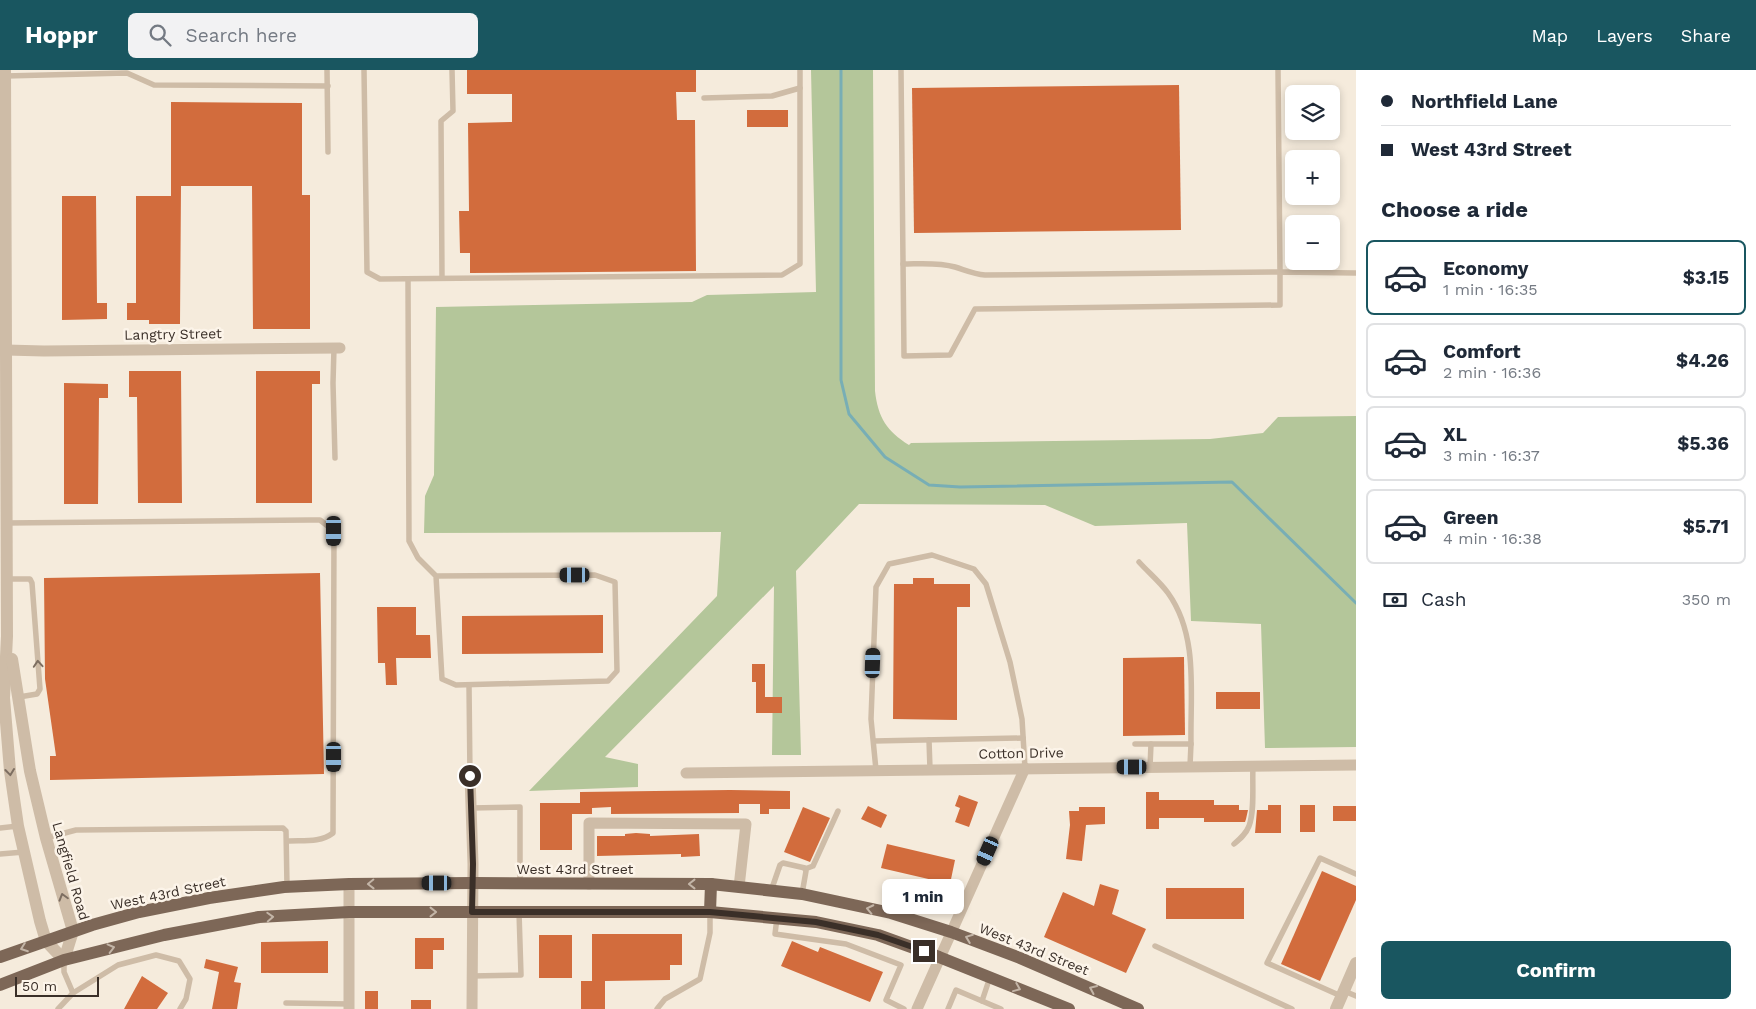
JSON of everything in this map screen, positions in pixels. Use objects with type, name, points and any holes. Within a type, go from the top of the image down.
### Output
[{"type":"main road","name":"West 43rd Street","points":[[0,957],[73,931],[139,912],[209,898],[288,887],[350,884],[473,883],[711,884],[802,894],[891,913],[951,932],[1020,958],[1123,1006],[1138,1009]]},
{"type":"main road","points":[[710,912],[711,884]]},
{"type":"main road","points":[[0,985],[64,960],[164,935],[258,917],[350,912],[710,912],[816,922],[878,935],[939,957],[1069,1009]]},
{"type":"street","name":"Langfield Road","points":[[5,73],[3,191],[6,350],[3,387],[7,523],[4,560],[7,579],[4,636],[4,698],[10,771],[18,826],[46,940],[64,960]]},
{"type":"street","name":"Langtry Street","points":[[6,350],[337,348]]},
{"type":"street","name":"Langfield Road","points":[[4,636],[19,697],[30,771],[46,838],[73,931],[64,960]]},
{"type":"street","name":"Cotton Drive","points":[[686,773],[1356,765]]},
{"type":"street","points":[[917,1009],[1026,768]]},
{"type":"street","points":[[470,776],[473,883],[472,1009]]},
{"type":"street","points":[[589,884],[589,823],[746,824],[739,887]]},
{"type":"street","points":[[350,884],[350,1007]]},
{"type":"street","points":[[1336,1009],[1347,994],[1356,962]]},
{"type":"lane","points":[[327,70],[328,152]]},
{"type":"lane","points":[[364,70],[367,272],[380,279],[782,275],[800,264],[800,70]]},
{"type":"lane","points":[[442,278],[441,121],[453,112],[452,70]]},
{"type":"lane","points":[[901,70],[904,356],[950,355],[975,309],[1280,305],[1278,70]]},
{"type":"lane","points":[[5,73],[127,73],[154,85],[328,86]]},
{"type":"lane","points":[[704,98],[772,96],[800,88]]},
{"type":"lane","points":[[903,264],[953,266],[972,273],[985,275],[1356,273]]},
{"type":"lane","points":[[408,279],[409,542],[418,558],[436,576],[442,679],[456,685],[608,681],[617,671],[615,582],[595,575],[436,576]]},
{"type":"lane","points":[[335,458],[333,382],[337,348]]},
{"type":"lane","points":[[7,523],[320,520],[334,531],[333,832],[327,838],[318,840],[286,840]]},
{"type":"lane","points":[[876,770],[871,719],[876,587],[889,564],[932,555],[974,568],[986,584],[1010,662],[1022,719],[1026,768]]},
{"type":"lane","points":[[1139,562],[1168,593],[1188,637],[1190,657],[1190,766]]},
{"type":"lane","points":[[7,579],[30,579],[32,583],[40,690],[37,694],[19,697]]},
{"type":"lane","points":[[469,685],[470,776]]},
{"type":"lane","points":[[874,741],[1023,738]]},
{"type":"lane","points":[[929,740],[930,770]]},
{"type":"lane","points":[[1135,744],[1190,744]]},
{"type":"lane","points":[[1150,744],[1150,767]]},
{"type":"lane","points":[[1234,844],[1243,837],[1249,827],[1253,766]]},
{"type":"lane","points":[[471,808],[520,807],[520,883]]},
{"type":"lane","points":[[771,891],[780,865],[783,863],[805,869],[812,866],[838,811]]},
{"type":"lane","points":[[0,828],[18,826]]},
{"type":"lane","points":[[46,838],[76,830],[283,828],[286,831],[288,887]]},
{"type":"lane","points":[[0,854],[24,852]]},
{"type":"lane","points":[[1347,994],[1267,963],[1320,858],[1356,874]]},
{"type":"lane","points":[[802,894],[805,869]]},
{"type":"lane","points":[[472,976],[521,975],[519,912]]},
{"type":"lane","points":[[657,1009],[665,999],[700,979],[710,933],[710,912]]},
{"type":"lane","points":[[777,918],[776,934],[846,944],[900,965],[886,1000],[904,1009]]},
{"type":"lane","points":[[1155,946],[1292,1009]]},
{"type":"lane","points":[[58,1009],[73,993],[118,965],[156,955],[179,961],[190,979],[186,999],[180,1009]]},
{"type":"lane","points":[[64,960],[64,972],[73,993]]},
{"type":"lane","points":[[982,1001],[990,977]]},
{"type":"lane","points":[[948,1009],[956,990],[1001,1009]]},
{"type":"lane","points":[[286,1003],[350,1007]]},
{"type":"green space","points":[[811,70],[873,70],[875,391],[878,409],[885,423],[889,429],[909,445],[911,443],[1210,439],[1263,433],[1278,417],[1356,416],[1356,747],[1265,748],[1261,624],[1191,621],[1187,523],[1095,526],[1045,505],[859,504],[796,571],[801,755],[772,755],[774,586],[605,757],[638,764],[638,787],[529,791],[717,596],[721,532],[424,533],[425,496],[434,475],[436,307],[692,302],[707,295],[816,292]]},
{"type":"building","points":[[467,70],[696,70],[696,92],[676,92],[677,120],[695,120],[696,271],[470,273],[470,253],[460,253],[459,211],[469,211],[468,123],[512,122],[512,94],[467,94]]},
{"type":"building","points":[[1179,85],[1181,230],[914,233],[912,88]]},
{"type":"building","points":[[171,102],[302,103],[302,195],[310,195],[310,329],[253,329],[252,186],[181,186],[180,324],[149,324],[149,320],[127,320],[127,303],[136,303],[136,196],[171,196]]},
{"type":"building","points":[[747,110],[788,110],[788,127],[747,127]]},
{"type":"building","points":[[62,196],[96,196],[97,303],[107,303],[107,319],[62,320]]},
{"type":"building","points":[[129,371],[181,371],[182,503],[138,503],[137,397],[129,397]]},
{"type":"building","points":[[256,371],[320,371],[320,384],[312,384],[312,503],[256,503]]},
{"type":"building","points":[[64,383],[108,384],[108,398],[99,398],[98,504],[64,504]]},
{"type":"building","points":[[320,573],[324,774],[50,780],[50,756],[56,756],[45,679],[44,578]]},
{"type":"building","points":[[913,578],[934,578],[934,584],[970,584],[970,607],[957,607],[957,720],[893,719],[894,584],[913,584]]},
{"type":"building","points":[[377,607],[416,607],[416,635],[430,635],[431,658],[396,658],[397,685],[386,685],[385,663],[378,663]]},
{"type":"building","points":[[603,615],[603,653],[462,654],[462,616]]},
{"type":"building","points":[[1184,657],[1185,735],[1123,736],[1123,658]]},
{"type":"building","points":[[752,664],[765,664],[765,697],[782,697],[782,713],[756,713],[756,682],[752,682]]},
{"type":"building","points":[[1216,692],[1260,692],[1260,709],[1216,709]]},
{"type":"building","points":[[790,791],[790,809],[769,809],[769,814],[760,814],[760,804],[739,804],[739,813],[611,814],[611,807],[592,808],[592,814],[572,814],[572,850],[540,850],[540,803],[580,803],[580,792]]},
{"type":"building","points":[[1146,792],[1159,792],[1159,800],[1214,800],[1214,805],[1239,805],[1239,810],[1248,810],[1246,819],[1245,822],[1204,822],[1204,818],[1159,818],[1159,829],[1146,829]]},
{"type":"building","points":[[959,795],[978,802],[969,827],[955,822],[960,808],[955,806]]},
{"type":"building","points":[[1268,805],[1281,805],[1281,833],[1255,833],[1257,810],[1268,810]]},
{"type":"building","points":[[1300,805],[1315,805],[1315,832],[1300,832]]},
{"type":"building","points":[[868,806],[887,815],[881,828],[861,819]]},
{"type":"building","points":[[1333,806],[1356,806],[1356,821],[1333,821]]},
{"type":"building","points":[[803,807],[830,818],[810,862],[784,852]]},
{"type":"building","points":[[1079,807],[1105,807],[1105,824],[1086,825],[1082,861],[1066,859],[1070,825],[1069,811],[1079,811]]},
{"type":"building","points":[[625,834],[650,834],[650,836],[699,834],[700,856],[681,857],[681,854],[597,856],[597,836],[625,836]]},
{"type":"building","points":[[887,844],[955,860],[950,884],[881,868]]},
{"type":"building","points":[[1322,871],[1356,886],[1356,900],[1320,981],[1281,964]]},
{"type":"building","points":[[1100,884],[1119,890],[1112,914],[1146,929],[1126,973],[1044,937],[1063,892],[1094,906]]},
{"type":"building","points":[[1166,888],[1244,888],[1244,919],[1166,919]]},
{"type":"building","points":[[592,934],[682,934],[682,965],[670,965],[670,980],[605,981],[605,1009],[581,1009],[581,981],[592,981]]},
{"type":"building","points":[[539,935],[572,935],[572,978],[539,978]]},
{"type":"building","points":[[415,938],[444,938],[444,950],[433,950],[433,969],[415,969]]},
{"type":"building","points":[[328,941],[328,973],[261,973],[261,942]]},
{"type":"building","points":[[792,941],[818,952],[820,947],[883,972],[870,1002],[781,966]]},
{"type":"building","points":[[206,959],[238,967],[234,982],[241,983],[237,1009],[212,1009],[219,972],[204,968]]},
{"type":"building","points":[[142,976],[168,993],[157,1009],[124,1009]]},
{"type":"building","points":[[365,991],[378,991],[378,1009],[365,1009]]},
{"type":"building","points":[[411,1000],[431,1000],[431,1009],[411,1009]]},
{"type":"waterway","points":[[841,70],[841,380],[849,414],[885,457],[929,485],[960,487],[1232,482],[1356,603]]},
{"type":"route","points":[[470,776],[473,864],[472,912],[710,912],[816,922],[878,935],[924,951]]}]
